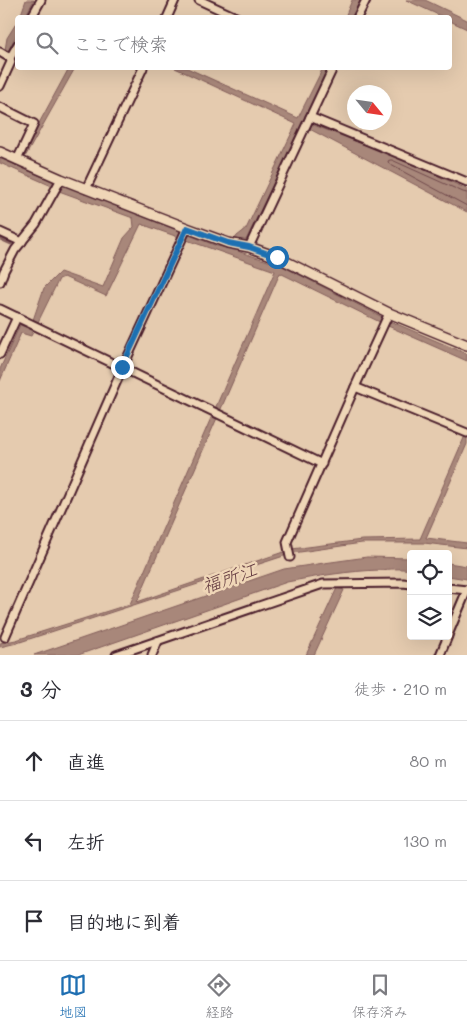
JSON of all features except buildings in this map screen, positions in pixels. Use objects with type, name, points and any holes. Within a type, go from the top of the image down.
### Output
[{"type":"street","points":[[32,15],[40,0]]},
{"type":"street","points":[[168,15],[175,0]]},
{"type":"street","points":[[199,0],[232,15]]},
{"type":"street","points":[[358,15],[366,0]]},
{"type":"street","points":[[0,86],[15,49]]},
{"type":"street","points":[[0,52],[10,58]]},
{"type":"street","points":[[86,189],[142,70]]},
{"type":"street","points":[[244,246],[308,122],[332,70]]},
{"type":"street","points":[[0,108],[34,124],[17,160]]},
{"type":"street","points":[[308,122],[467,182]]},
{"type":"street","points":[[0,152],[60,179],[187,228],[228,243],[244,246],[277,257],[389,313],[467,345]]},
{"type":"street","points":[[0,282],[14,250],[36,224],[60,179]]},
{"type":"street","points":[[5,637],[122,367],[187,228]]},
{"type":"street","points":[[0,232],[22,242]]},
{"type":"street","points":[[0,309],[322,464]]},
{"type":"street","points":[[290,556],[287,542],[389,313]]},
{"type":"street","points":[[0,354],[16,317]]},
{"type":"street","points":[[356,387],[466,432]]},
{"type":"street","points":[[116,655],[323,584],[407,584]]},
{"type":"street","points":[[452,588],[467,590],[452,626]]},
{"type":"street","points":[[440,655],[446,640]]},
{"type":"street","points":[[152,655],[158,641]]},
{"type":"water","points":[[26,0],[34,0],[26,15],[21,15]]},
{"type":"water","points":[[352,0],[362,0],[354,15],[346,15]]},
{"type":"water","points":[[406,0],[425,0],[467,20],[467,29],[452,22],[452,15],[439,15]]},
{"type":"water","points":[[15,25],[15,37],[8,52],[5,50],[7,38]]},
{"type":"water","points":[[68,70],[74,70],[25,157],[23,156]]},
{"type":"water","points":[[179,70],[191,70],[298,118],[322,70],[328,70],[304,120],[394,156],[467,189],[467,212],[302,125],[246,240],[240,241],[236,249],[280,265],[392,322],[467,354],[467,361],[388,326],[280,273],[137,602],[292,549],[362,540],[420,539],[467,431],[467,444],[426,538],[467,543],[467,548],[424,543],[362,543],[293,553],[0,647],[0,643],[16,640],[130,604],[275,271],[141,224],[106,296],[64,277],[59,279],[38,322],[33,320],[44,288],[60,272],[103,287],[124,238],[134,227],[133,218],[59,191],[60,186],[63,185],[217,246],[228,248],[237,236],[246,229],[296,124]]},
{"type":"water","points":[[0,158],[55,182],[54,187],[0,163]]},
{"type":"water","points":[[20,325],[34,330],[31,336],[21,333],[0,381],[0,369]]},
{"type":"water","points":[[367,557],[407,558],[407,570],[356,571],[287,582],[78,655],[34,655],[284,569]]},
{"type":"water","points":[[452,564],[467,566],[467,579],[452,577]]},
{"type":"water","points":[[337,588],[344,590],[314,655],[306,655]]},
{"type":"waterway","points":[[0,239],[11,244]]},
{"type":"route","points":[[122,367],[187,228],[228,243],[249,247],[277,257]]},
{"type":"water label","name":"福所江","points":[[229,577]]}]
